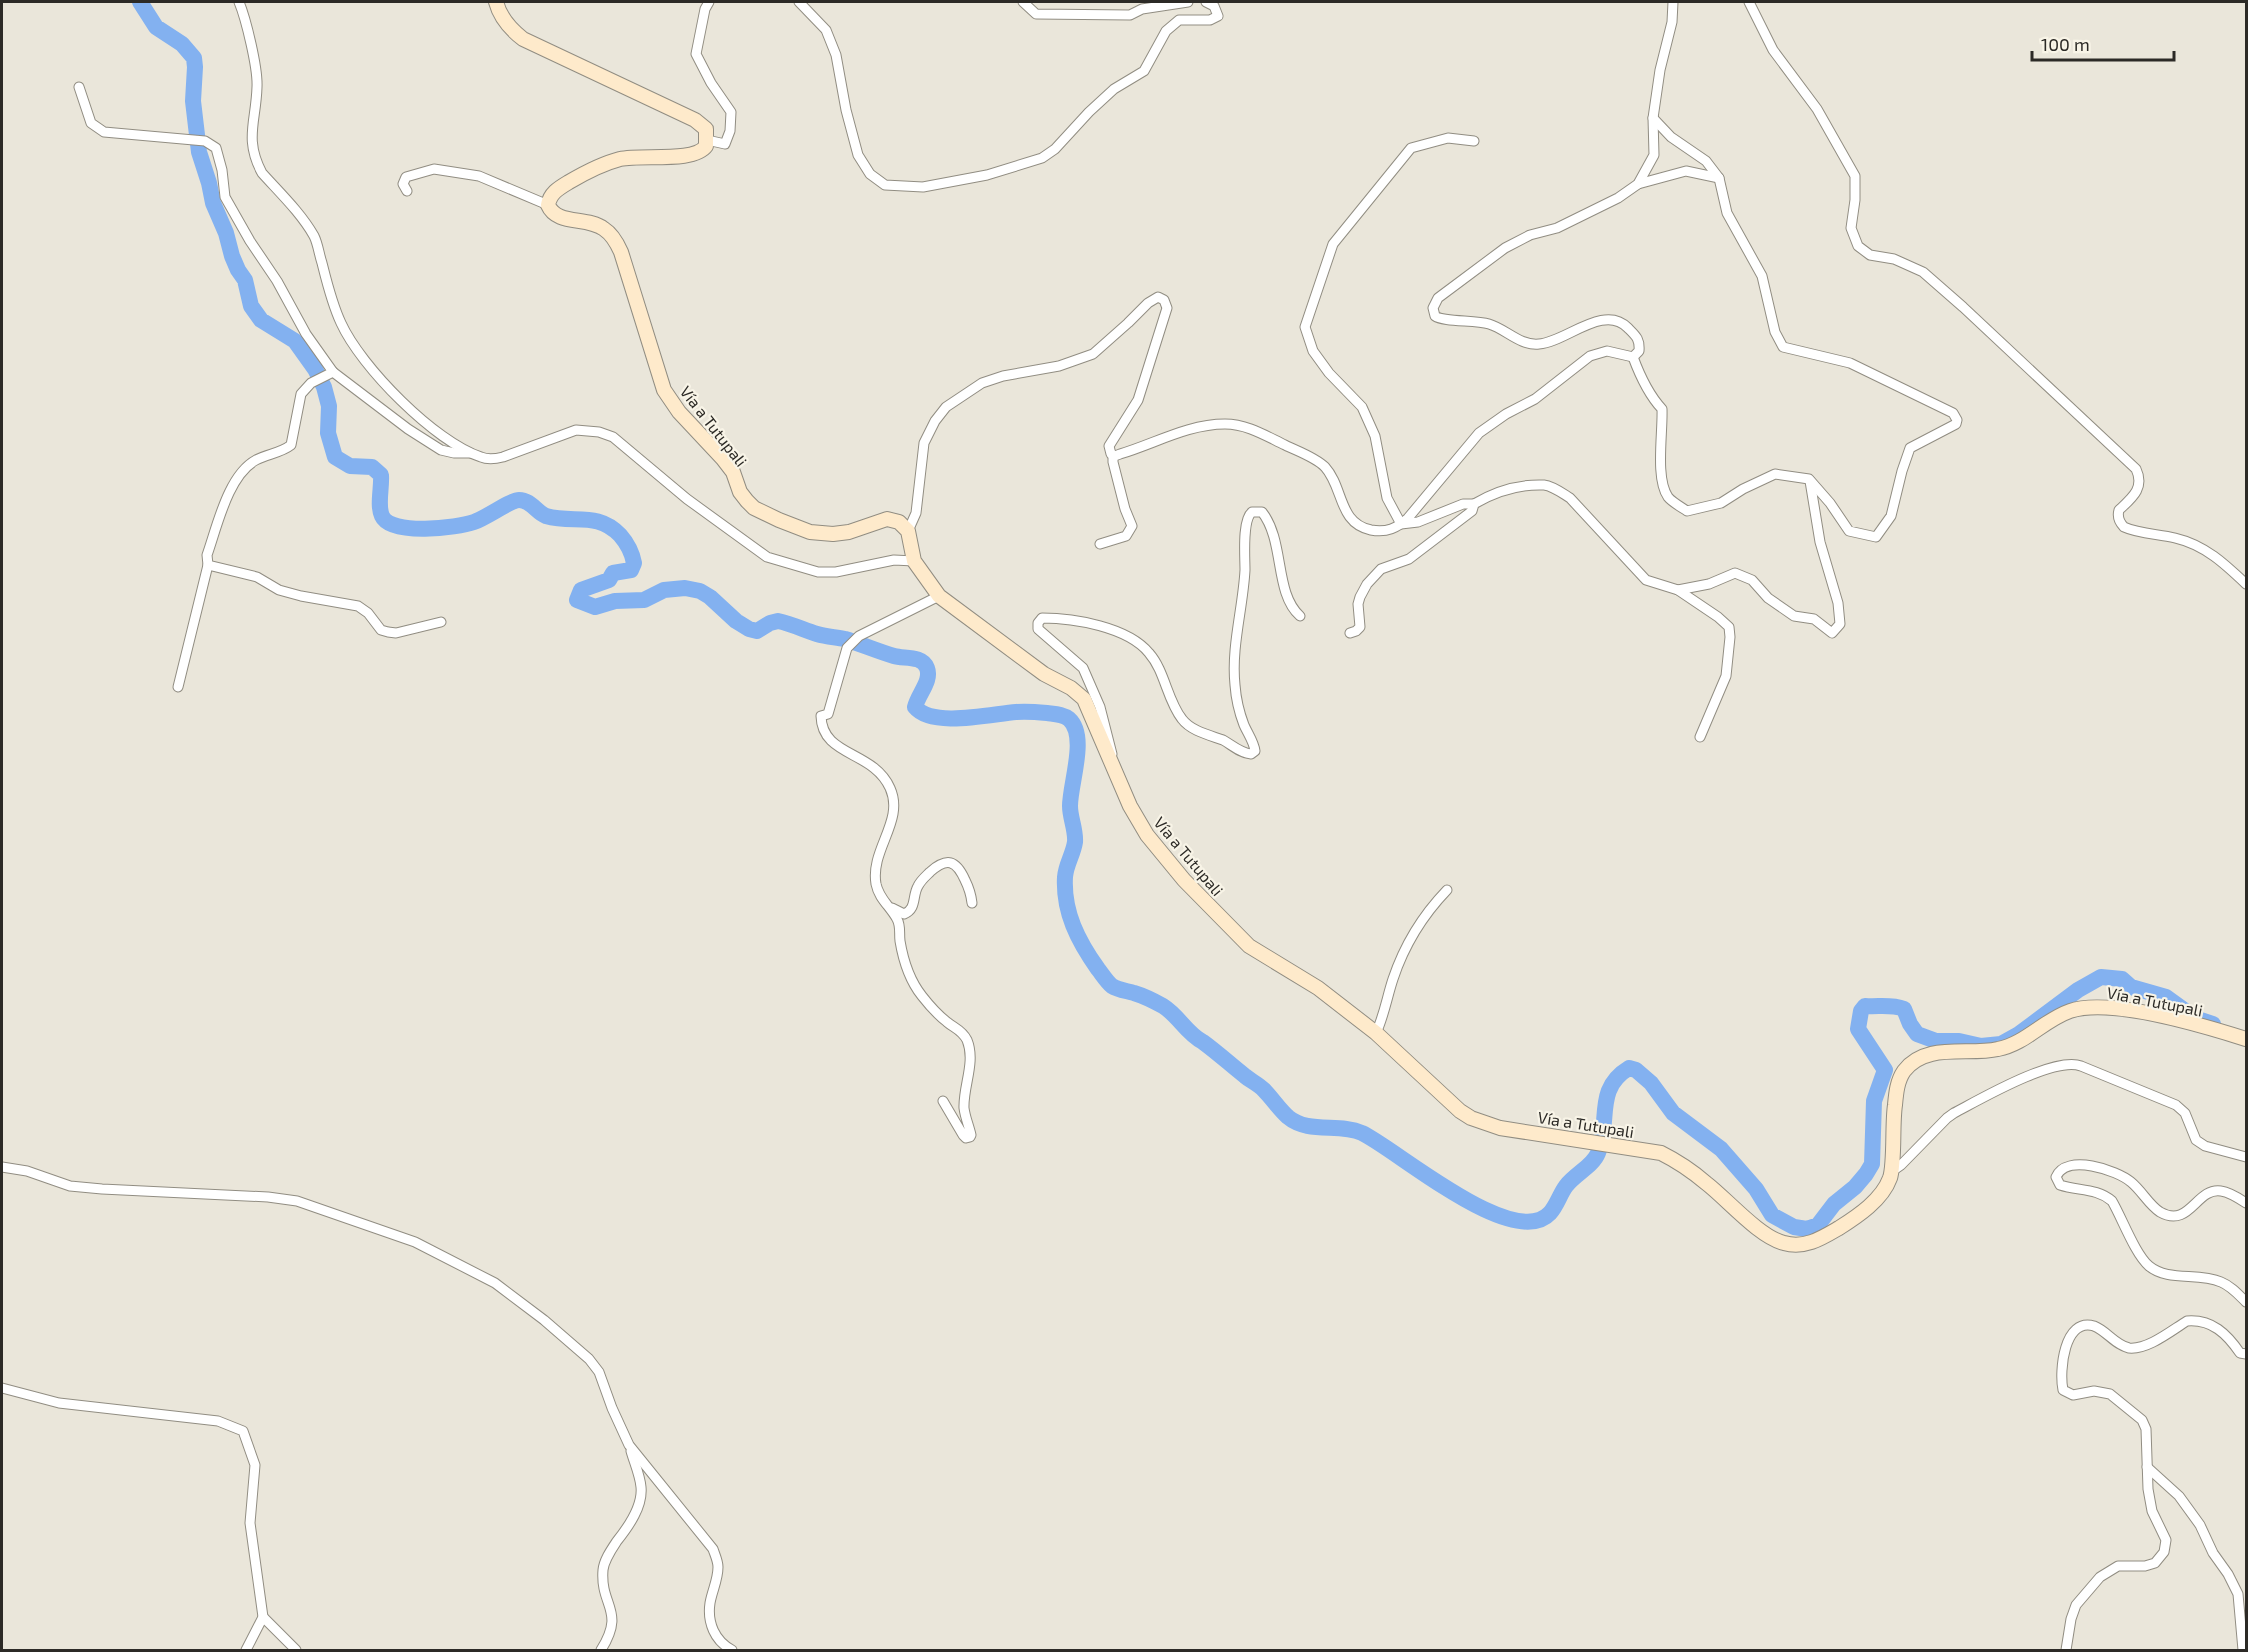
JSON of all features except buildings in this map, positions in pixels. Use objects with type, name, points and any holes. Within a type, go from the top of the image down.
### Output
[{"type":"street","points":[[239,2],[250,39],[256,77],[252,138],[253,152],[262,173],[304,220],[316,240],[330,294],[341,324],[357,351],[418,416],[442,436],[470,453]]},
{"type":"street","points":[[407,191],[403,184],[406,177],[434,169],[478,176],[548,205],[555,190],[602,164],[636,156],[692,155],[704,149],[707,140],[706,129],[695,120],[523,39],[513,32],[495,2]]},
{"type":"street","points":[[707,140],[724,144],[730,131],[731,112],[711,83],[696,54],[705,9],[710,2]]},
{"type":"street","points":[[799,2],[826,30],[836,55],[846,110],[858,155],[870,174],[885,185],[924,187],[987,175],[1042,158],[1055,149],[1114,89],[1144,71],[1166,31],[1179,20],[1210,20],[1218,16],[1214,6],[1206,2]]},
{"type":"street","points":[[1023,2],[1036,14],[1130,15],[1142,9],[1188,2]]},
{"type":"street","points":[[1638,184],[1654,155],[1653,118],[1660,70],[1672,22],[1673,2]]},
{"type":"street","points":[[1749,2],[1773,50],[1817,109],[1855,176],[1855,200],[1851,228],[1858,246],[1870,255],[1894,259],[1923,273],[1963,306],[2136,470],[2139,481],[2138,490],[2118,514],[2124,527],[2177,538],[2198,545],[2218,558],[2247,584]]},
{"type":"street","points":[[79,87],[91,123],[104,132],[205,141],[216,148],[222,170],[225,196],[330,374],[441,450],[470,453],[492,459],[576,430],[599,432],[614,437],[687,499],[767,557],[818,572],[836,573],[894,560],[914,561]]},
{"type":"street","points":[[1633,357],[1653,400],[1662,409],[1663,436],[1660,473],[1668,498],[1687,511],[1721,503],[1743,489],[1775,474],[1809,479],[1830,503],[1849,531],[1876,537],[1891,516],[1910,448],[1949,429],[1956,424],[1957,420],[1953,413],[1850,363],[1783,347],[1775,332],[1762,276],[1727,213],[1719,178],[1706,161],[1671,137],[1653,118]]},
{"type":"street","points":[[1401,524],[1386,498],[1375,436],[1362,407],[1329,373],[1313,351],[1305,327],[1333,244],[1411,148],[1448,138],[1474,141]]},
{"type":"street","points":[[1633,357],[1639,351],[1640,343],[1637,335],[1623,322],[1600,320],[1558,340],[1531,344],[1522,342],[1508,332],[1490,324],[1442,320],[1435,316],[1433,308],[1438,298],[1505,248],[1530,235],[1566,224],[1618,198],[1638,184],[1686,171],[1719,178]]},
{"type":"street","name":"Vía a Tutupali","points":[[548,205],[552,213],[558,217],[598,225],[614,238],[621,252],[664,390],[679,412],[733,472],[740,492],[754,508],[810,532],[833,534],[887,519],[899,522],[908,531],[914,561],[939,596],[1044,674],[1071,688],[1084,699],[1130,806],[1147,835],[1184,880],[1249,946],[1318,988],[1376,1034],[1460,1111],[1471,1118],[1506,1129],[1660,1153],[1706,1183],[1763,1231],[1784,1243],[1801,1245],[1813,1242],[1856,1217],[1876,1199],[1887,1184],[1891,1172],[1892,1124],[1897,1087],[1903,1072],[1912,1063],[1922,1058],[1954,1050],[1996,1050],[2015,1044],[2029,1033],[2070,1011],[2096,1007],[2165,1018],[2247,1039]]},
{"type":"street","points":[[908,531],[916,513],[924,443],[934,421],[946,407],[971,389],[993,379],[1050,369],[1092,354],[1148,303],[1155,298],[1161,298],[1166,302],[1167,308],[1138,400],[1109,446],[1113,455],[1117,481],[1132,526],[1126,536],[1100,544]]},
{"type":"street","points":[[1113,455],[1195,429],[1217,425],[1240,426],[1256,431],[1325,466],[1334,480],[1348,518],[1357,525],[1379,532],[1394,529],[1401,524],[1479,433],[1490,424],[1535,399],[1590,356],[1607,351],[1633,357]]},
{"type":"street","points":[[178,687],[208,565],[207,555],[230,491],[243,471],[255,460],[286,450],[291,445],[299,399],[311,383],[330,374]]},
{"type":"street","points":[[1678,590],[1709,584],[1735,573],[1752,580],[1768,598],[1794,616],[1814,620],[1832,633],[1840,624],[1838,603],[1820,542],[1809,479]]},
{"type":"street","points":[[1401,524],[1418,522],[1463,504],[1474,504],[1488,496],[1510,489],[1545,485],[1559,490],[1570,498],[1646,580],[1678,590],[1729,627],[1726,676],[1700,737]]},
{"type":"street","points":[[1350,633],[1360,627],[1360,597],[1367,584],[1381,569],[1408,559],[1472,511],[1474,504]]},
{"type":"street","points":[[1112,768],[1113,759],[1109,738],[1100,707],[1083,668],[1044,636],[1038,628],[1038,623],[1042,618],[1081,621],[1133,639],[1150,653],[1183,721],[1198,731],[1231,744],[1244,753],[1251,754],[1255,751],[1254,746],[1245,727],[1234,682],[1235,652],[1245,570],[1247,519],[1252,512],[1259,511],[1267,519],[1276,543],[1283,580],[1293,610],[1300,616]]},
{"type":"street","points":[[208,565],[257,577],[279,590],[358,606],[381,630],[388,632],[396,633],[441,622]]},
{"type":"street","points":[[939,596],[855,639],[846,648],[828,714],[821,716],[821,722],[824,733],[831,742],[874,766],[890,788],[896,807],[879,851],[875,876],[879,896],[898,921],[903,952],[912,982],[930,1005],[948,1023],[960,1030],[966,1040],[969,1051],[969,1078],[964,1109],[970,1137],[966,1138],[963,1135],[943,1101]]},
{"type":"street","points":[[887,905],[904,914],[909,912],[913,907],[918,886],[939,864],[946,861],[950,861],[962,873],[971,893],[972,903]]},
{"type":"street","points":[[1376,1034],[1410,939],[1433,905],[1447,890]]},
{"type":"street","points":[[1891,1172],[1954,1113],[2009,1084],[2069,1064],[2081,1066],[2176,1105],[2185,1113],[2196,1140],[2205,1146],[2247,1158]]},
{"type":"street","points":[[2247,1203],[2221,1191],[2212,1192],[2202,1197],[2188,1212],[2168,1215],[2159,1211],[2130,1181],[2101,1168],[2074,1165],[2062,1168],[2056,1177],[2060,1185],[2096,1191],[2112,1201],[2141,1257],[2152,1268],[2174,1275],[2213,1279],[2232,1288],[2247,1302]]},
{"type":"street","points":[[2,1167],[27,1171],[70,1186],[102,1190],[268,1197],[297,1201],[416,1242],[495,1283],[544,1320],[589,1359],[599,1372],[612,1408],[630,1445],[641,1485],[638,1509],[609,1552],[603,1568],[603,1579],[613,1621],[612,1631],[601,1650]]},
{"type":"street","points":[[2066,1650],[2071,1619],[2076,1605],[2100,1577],[2118,1566],[2155,1563],[2164,1552],[2166,1540],[2152,1511],[2148,1489],[2146,1429],[2142,1420],[2110,1394],[2094,1391],[2073,1395],[2063,1390],[2061,1383],[2068,1339],[2076,1329],[2082,1326],[2094,1326],[2122,1345],[2135,1347],[2150,1343],[2187,1321],[2200,1321],[2222,1330],[2240,1353],[2247,1354]]},
{"type":"street","points":[[2,1388],[59,1403],[218,1421],[243,1431],[255,1465],[250,1523],[263,1617],[246,1650]]},
{"type":"street","points":[[630,1445],[713,1549],[718,1565],[717,1584],[710,1602],[710,1618],[714,1634],[724,1646],[732,1650]]},
{"type":"street","points":[[2148,1467],[2180,1496],[2200,1525],[2213,1553],[2228,1574],[2238,1594],[2243,1650]]},
{"type":"street","points":[[263,1617],[296,1650]]},
{"type":"waterway","points":[[140,2],[156,27],[182,44],[194,58],[193,101],[199,152],[213,203],[226,233],[232,256],[245,280],[251,306],[261,320],[295,341],[315,369],[324,387],[329,406],[328,433],[335,457],[350,466],[372,467],[381,475],[381,512],[388,522],[398,526],[425,529],[454,526],[474,522],[519,500],[527,502],[546,516],[603,523],[623,538],[631,551],[634,563],[631,570],[613,573],[609,580],[581,590],[577,600],[595,607],[615,601],[644,600],[664,590],[685,588],[700,591],[749,629],[757,631],[778,621],[817,634],[845,639],[894,656],[921,661],[927,668],[928,678],[915,707],[934,717],[962,718],[1016,712],[1056,714],[1067,717],[1074,727],[1078,748],[1070,806],[1075,842],[1066,872],[1065,890],[1069,914],[1084,948],[1112,986],[1145,997],[1169,1010],[1192,1034],[1262,1088],[1285,1114],[1296,1122],[1314,1127],[1353,1130],[1362,1133],[1455,1194],[1484,1209],[1510,1219],[1533,1221],[1550,1213],[1566,1186],[1596,1158],[1602,1141],[1607,1096],[1618,1076],[1629,1068],[1636,1070],[1651,1083],[1673,1113],[1721,1149],[1756,1189],[1772,1215],[1794,1227],[1807,1229],[1818,1225],[1834,1204],[1855,1187],[1872,1164],[1874,1101],[1885,1070],[1858,1029],[1861,1011],[1865,1006],[1890,1006],[1904,1009],[1917,1034],[1936,1041],[1959,1041],[1981,1046],[2001,1044],[2019,1034],[2078,990],[2101,977],[2122,979],[2131,987],[2166,997],[2195,1018],[2213,1024]]}]
